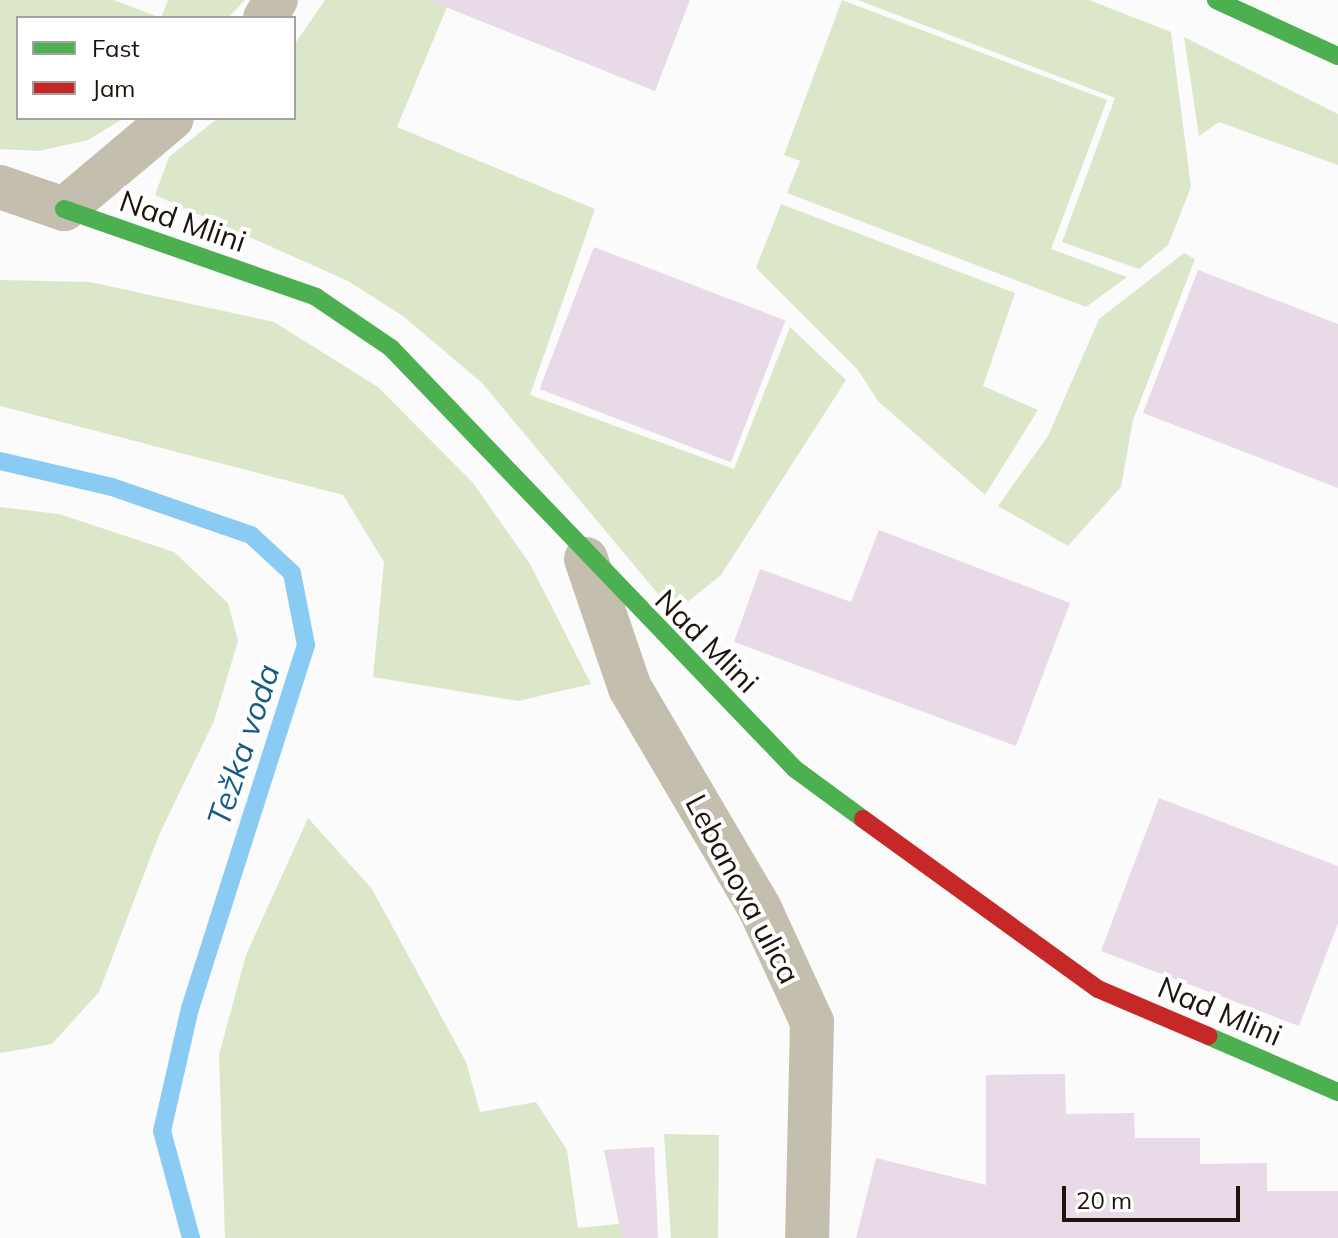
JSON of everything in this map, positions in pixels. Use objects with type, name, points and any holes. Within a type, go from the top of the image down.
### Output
[{"type":"street","points":[[1216,0],[1338,56]]},
{"type":"street","name":"Nad Mlini","points":[[64,209],[170,120]]},
{"type":"street","points":[[0,187],[64,209]]},
{"type":"street","name":"Nad Mlini","points":[[64,209],[316,297],[391,348],[586,559],[795,769],[1098,989],[1338,1092]]},
{"type":"street","name":"Lebanova ulica","points":[[586,559],[630,688],[760,909],[812,1022],[807,1238]]},
{"type":"green space","points":[[0,0],[114,0],[156,16],[16,16],[16,120],[121,120],[88,140],[39,151],[0,149]]},
{"type":"green space","points":[[168,0],[245,0],[230,16],[162,16]]},
{"type":"green space","points":[[325,0],[450,0],[397,127],[595,209],[530,395],[734,469],[790,327],[846,380],[721,575],[674,613],[482,383],[403,316],[348,281],[155,195],[169,157],[215,120],[296,120],[296,42]]},
{"type":"green space","points":[[842,0],[1107,100],[1051,249],[1127,277],[1086,307],[787,193],[800,161],[784,155]]},
{"type":"green space","points":[[858,0],[1089,0],[1171,32],[1191,187],[1168,245],[1139,269],[1062,242],[1115,98]]},
{"type":"green space","points":[[1184,37],[1338,114],[1338,165],[1219,122],[1199,136]]},
{"type":"green space","points":[[781,204],[1015,293],[983,386],[1038,410],[985,495],[878,401],[858,370],[756,268]]},
{"type":"green space","points":[[1184,253],[1195,259],[1133,420],[1121,487],[1068,546],[998,506],[1048,436],[1099,319]]},
{"type":"green space","points":[[0,280],[90,282],[274,322],[378,387],[473,483],[530,564],[591,684],[518,701],[373,677],[384,562],[343,495],[0,406]]},
{"type":"green space","points":[[0,507],[59,514],[174,552],[228,603],[238,641],[214,721],[159,835],[99,992],[52,1044],[0,1053]]},
{"type":"green space","points":[[308,818],[372,889],[466,1062],[480,1112],[536,1102],[567,1150],[578,1228],[637,1222],[639,1238],[225,1238],[219,1055],[246,955]]},
{"type":"green space","points":[[664,1134],[719,1135],[718,1238],[671,1238]]},
{"type":"building","points":[[428,0],[690,0],[655,91]]},
{"type":"building","points":[[594,247],[785,320],[731,462],[540,389]]},
{"type":"building","points":[[1198,270],[1338,324],[1338,488],[1143,413]]},
{"type":"building","points":[[879,530],[1070,603],[1016,746],[734,642],[760,569],[851,602]]},
{"type":"building","points":[[1159,798],[1338,866],[1338,923],[1299,1026],[1101,951]]},
{"type":"building","points":[[1065,1074],[1066,1114],[1134,1113],[1135,1138],[1200,1138],[1200,1164],[1267,1163],[1267,1191],[1338,1191],[1338,1238],[856,1238],[876,1158],[986,1185],[986,1075]]},
{"type":"building","points":[[654,1147],[658,1238],[622,1238],[604,1150]]},
{"type":"waterway","name":"Težka voda","points":[[0,461],[112,487],[251,535],[292,573],[306,645],[190,1008],[162,1131],[191,1238]]},
{"type":"traffic: fast","points":[[1216,0],[1338,56]]},
{"type":"traffic: fast","points":[[64,209],[316,297],[391,348],[795,769],[863,819]]},
{"type":"traffic: fast","points":[[1208,1036],[1338,1092]]},
{"type":"traffic: jam","points":[[863,819],[1098,989],[1208,1036]]}]
